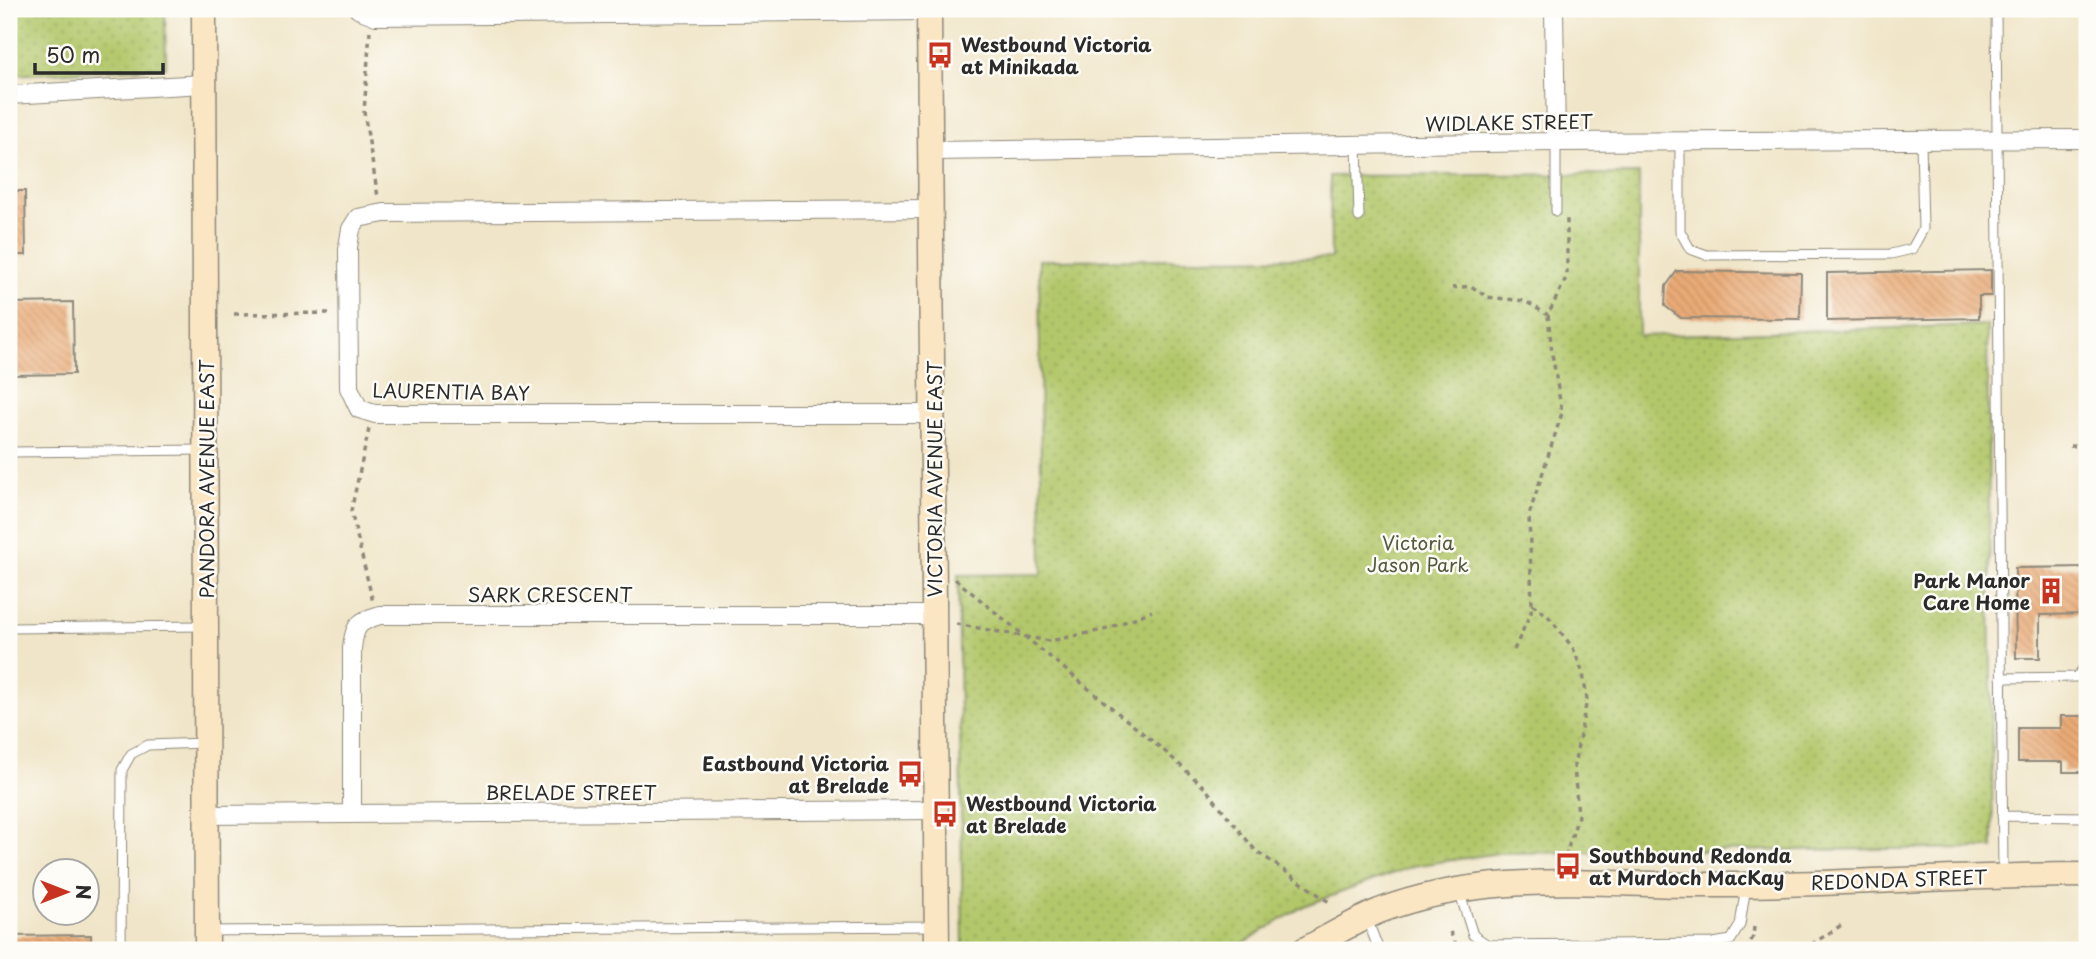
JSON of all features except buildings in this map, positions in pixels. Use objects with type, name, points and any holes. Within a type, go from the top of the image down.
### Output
[{"type":"street","name":"PANDORA AVENUE EAST","points":[[204,9],[206,940]]},
{"type":"street","points":[[358,9],[376,16],[929,10]]},
{"type":"street","points":[[1554,9],[1556,142]]},
{"type":"street","name":"VICTORIA AVENUE EAST","points":[[929,10],[933,415],[946,619],[936,810],[937,938]]},
{"type":"street","points":[[9,96],[204,84]]},
{"type":"street","name":"WIDLAKE STREET","points":[[932,151],[1556,142],[2087,139]]},
{"type":"street","name":"LAURENTIA BAY","points":[[932,209],[380,214],[358,218],[351,229],[348,247],[348,313],[349,388],[359,409],[375,414],[933,415]]},
{"type":"street","points":[[352,814],[354,631],[362,621],[380,615]]},
{"type":"street","name":"SARK CRESCENT","points":[[380,615],[946,619]]},
{"type":"street","name":"BRELADE STREET","points":[[207,816],[936,810]]},
{"type":"street","name":"REDONDA STREET","points":[[1304,950],[1366,917],[1402,904],[1458,889],[1497,883],[1538,881],[1746,885],[2003,875],[2087,875]]},
{"type":"lane","points":[[1996,9],[2003,875]]},
{"type":"lane","points":[[1680,141],[1680,230],[1690,249],[1707,255],[1891,254],[1912,249],[1923,229],[1921,140]]},
{"type":"lane","points":[[1556,142],[1556,211]]},
{"type":"lane","points":[[1357,145],[1359,217]]},
{"type":"lane","points":[[9,452],[206,450]]},
{"type":"lane","points":[[9,628],[206,626]]},
{"type":"lane","points":[[2001,678],[2077,677],[2087,663]]},
{"type":"lane","points":[[121,950],[122,770],[131,754],[148,745],[207,743]]},
{"type":"lane","points":[[2002,816],[2087,817]]},
{"type":"lane","points":[[1458,889],[1473,935],[1488,945],[1713,943],[1731,940],[1740,925],[1746,885]]},
{"type":"lane","points":[[1366,917],[1379,950]]},
{"type":"lane","points":[[206,940],[937,938]]},
{"type":"path","points":[[376,16],[370,31],[364,111],[380,214]]},
{"type":"path","points":[[1514,650],[1532,604],[1529,515],[1562,413],[1548,315],[1567,276],[1567,218]]},
{"type":"path","points":[[1452,288],[1471,286],[1487,297],[1525,301],[1548,315]]},
{"type":"path","points":[[234,314],[348,313]]},
{"type":"path","points":[[375,414],[369,428],[351,511],[373,603],[380,615]]},
{"type":"path","points":[[2070,446],[2087,447]]},
{"type":"path","points":[[955,579],[1168,754],[1205,788],[1255,850],[1329,902]]},
{"type":"path","points":[[1532,604],[1548,616],[1573,648],[1584,673],[1587,700],[1574,765],[1578,816],[1566,855]]},
{"type":"path","points":[[946,619],[1049,641],[1104,630],[1152,611]]},
{"type":"path","points":[[1802,950],[1843,924]]},
{"type":"path","points":[[1746,950],[1753,937],[1754,925]]},
{"type":"path","points":[[1450,932],[1462,950]]},
{"type":"green space","points":[[9,9],[165,9],[166,67],[9,75]]},
{"type":"green space","name":"Victoria Jason Park","points":[[1639,174],[1639,336],[1987,325],[1993,848],[1499,853],[1413,866],[1304,906],[1232,950],[963,950],[958,575],[1042,574],[1039,260],[1331,258],[1330,176]]},
{"type":"place","name":"Westbound Victoria at Minikada","points":[[940,55]]},
{"type":"place","name":"Park Manor Care Home","points":[[2051,591]]},
{"type":"place","name":"Eastbound Victoria at Brelade","points":[[910,774]]},
{"type":"place","name":"Westbound Victoria at Brelade","points":[[945,814]]},
{"type":"place","name":"Southbound Redonda at Murdoch MacKay","points":[[1568,866]]}]
